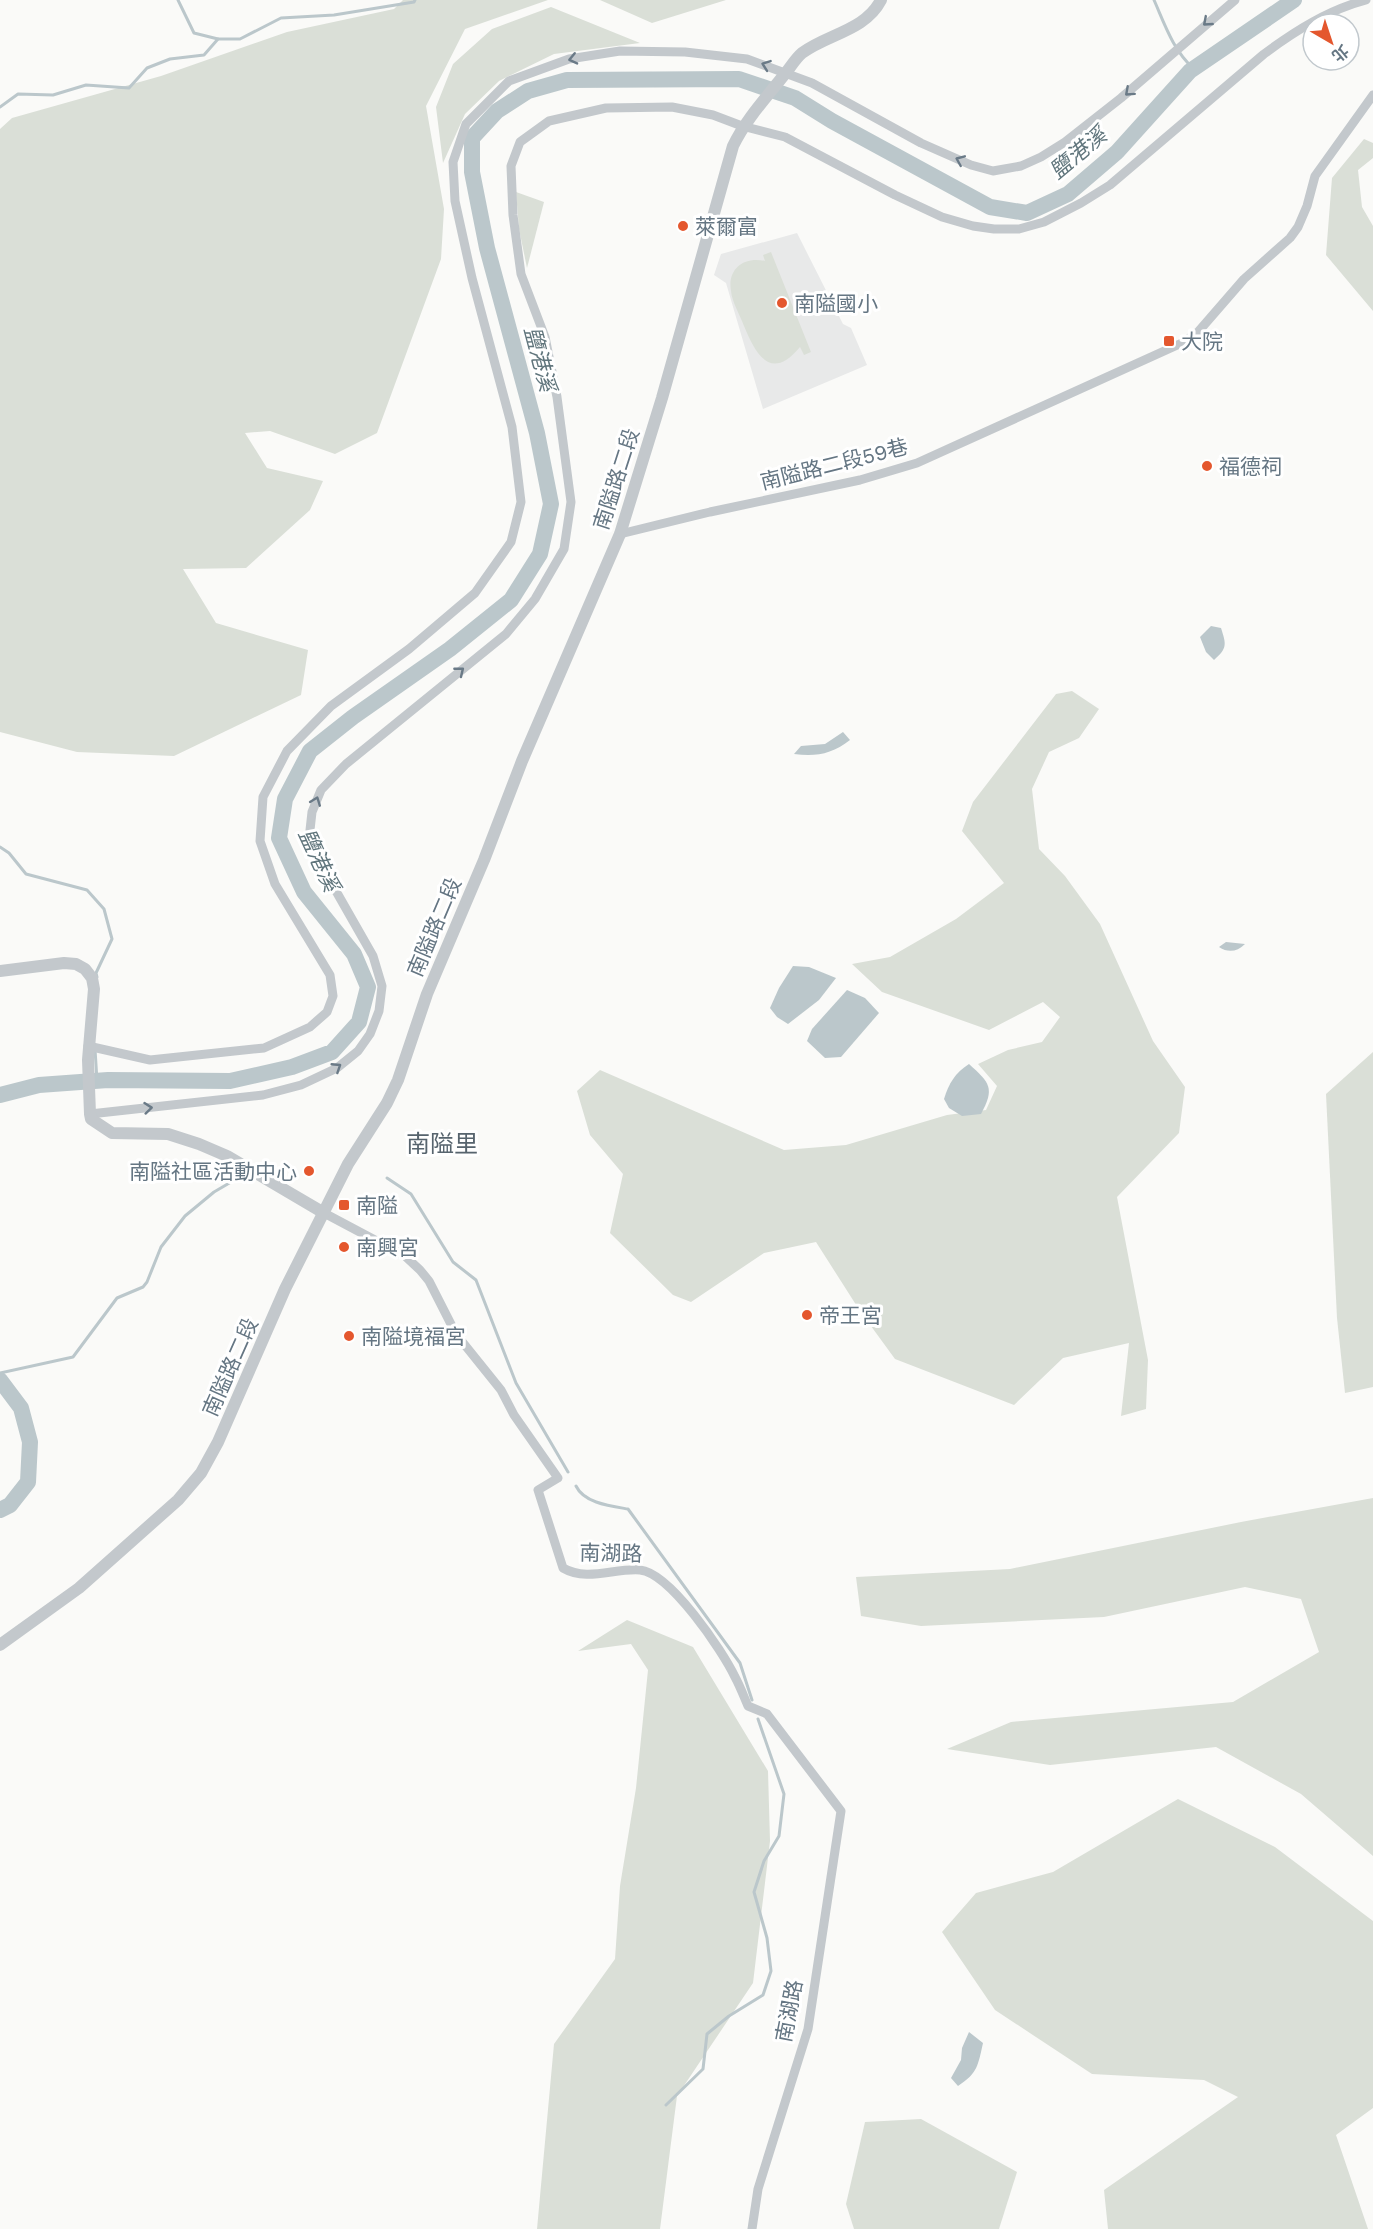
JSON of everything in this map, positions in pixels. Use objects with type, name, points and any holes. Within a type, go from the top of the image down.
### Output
[{"type":"street","name":"南隘路二段","points":[[0,1646],[80,1588],[178,1500],[201,1473],[218,1442],[285,1289],[348,1164],[387,1103],[398,1080],[427,994],[484,860],[522,761],[620,534],[662,398],[733,146],[742,126],[800,54],[822,40],[855,26],[875,11],[881,0]]},
{"type":"street","points":[[88,1046],[150,1059],[264,1048],[310,1027],[327,1012],[333,996],[330,975],[274,884],[261,841],[263,797],[287,751],[331,706],[409,649],[476,593],[511,542],[521,502],[512,427],[472,278],[455,201],[453,162],[466,124],[509,81],[569,59],[620,51],[685,52],[747,59],[812,83],[921,143],[971,165],[993,171],[1021,166],[1065,142],[1121,98],[1235,0]]},
{"type":"street","points":[[0,971],[64,963],[76,964],[85,969],[92,978],[94,989],[88,1046],[90,1114],[263,1095],[301,1085],[337,1068],[358,1051],[370,1034],[380,1011],[382,986],[374,956],[316,856],[310,830],[312,812],[321,790],[346,764],[506,634],[535,599],[564,549],[571,502],[557,397],[545,337],[521,274],[513,215],[511,166],[520,142],[549,121],[606,108],[672,107],[713,115],[742,126],[785,137],[942,217],[973,226],[1019,229],[1044,222],[1110,185],[1264,54],[1290,35],[1316,19],[1366,0]]},
{"type":"street","name":"南隘路二段59巷","points":[[620,534],[890,472],[964,443],[1184,342],[1198,332],[1244,279],[1290,238],[1298,227],[1307,206],[1315,176],[1373,95]]},
{"type":"street","name":"南湖路","points":[[90,1114],[91,1119],[112,1133],[168,1134],[227,1155],[324,1213],[405,1256],[429,1281],[456,1334],[501,1390],[514,1415],[558,1479],[538,1490],[563,1568],[574,1574],[637,1570],[649,1572],[667,1584],[680,1597],[718,1650],[734,1675],[748,1706],[767,1714],[841,1810],[808,2030],[758,2189],[752,2229]]},
{"type":"shaded area","points":[[403,0],[548,0],[465,29],[426,106],[444,209],[441,259],[377,433],[335,454],[270,431],[245,433],[267,468],[323,481],[310,510],[246,568],[183,569],[216,623],[308,650],[301,695],[174,756],[77,752],[0,732],[0,129],[12,118],[161,76],[287,32],[394,9]]},
{"type":"shaded area","points":[[600,0],[726,0],[652,23]]},
{"type":"shaded area","points":[[551,7],[640,43],[554,54],[499,81],[465,114],[443,163],[436,107],[453,64],[492,29]]},
{"type":"shaded area","points":[[1364,139],[1373,143],[1373,158],[1358,170],[1362,207],[1373,226],[1373,311],[1326,255],[1332,178]]},
{"type":"shaded area","points":[[516,192],[544,202],[527,268],[519,229]]},
{"type":"shaded area","name":"南隘國小","points":[[797,233],[843,324],[851,328],[867,365],[763,409],[726,283],[714,275],[721,254]]},
{"type":"shaded area","points":[[771,252],[811,352],[804,355],[800,347],[781,363],[773,363],[759,355],[734,304],[730,283],[735,270],[744,262],[765,261],[763,255]]},
{"type":"shaded area","points":[[1211,626],[1221,628],[1225,642],[1224,649],[1214,660],[1206,652],[1200,637]]},
{"type":"shaded area","points":[[1072,691],[1099,709],[1079,738],[1049,752],[1032,789],[1039,849],[1065,876],[1100,924],[1153,1041],[1185,1087],[1179,1133],[1117,1197],[1148,1360],[1146,1409],[1121,1416],[1129,1343],[1063,1358],[1014,1405],[895,1359],[860,1311],[816,1242],[764,1253],[691,1302],[673,1295],[610,1233],[623,1174],[590,1135],[577,1091],[600,1070],[784,1150],[846,1145],[947,1115],[986,1110],[997,1086],[978,1064],[1008,1050],[1042,1042],[1060,1017],[1043,1002],[989,1030],[882,992],[852,964],[890,957],[956,919],[1004,883],[962,831],[973,802],[1056,694]]},
{"type":"shaded area","points":[[843,732],[850,740],[837,749],[817,755],[794,754],[801,746],[825,744]]},
{"type":"shaded area","points":[[1226,942],[1245,944],[1232,951],[1219,947]]},
{"type":"shaded area","points":[[793,966],[809,967],[836,978],[819,1000],[788,1024],[777,1017],[770,1008]]},
{"type":"shaded area","points":[[847,990],[865,998],[879,1013],[841,1057],[825,1058],[807,1041],[812,1029]]},
{"type":"shaded area","points":[[1373,1052],[1373,1387],[1345,1393],[1337,1318],[1326,1094]]},
{"type":"shaded area","points":[[969,1064],[986,1081],[989,1092],[981,1114],[962,1116],[949,1108],[944,1099],[953,1079]]},
{"type":"shaded area","points":[[1373,1498],[1373,1856],[1301,1794],[1216,1747],[1050,1765],[947,1749],[1011,1722],[1233,1702],[1319,1652],[1301,1599],[1245,1587],[1104,1617],[921,1626],[861,1616],[856,1577],[1010,1569]]},
{"type":"shaded area","points":[[627,1620],[693,1647],[768,1771],[770,1841],[753,1983],[677,2096],[660,2229],[537,2229],[554,2044],[615,1959],[620,1886],[636,1788],[648,1670],[631,1644],[578,1651]]},
{"type":"shaded area","points":[[1178,1799],[1275,1847],[1373,1921],[1373,2108],[1336,2135],[1368,2229],[1108,2229],[1104,2190],[1238,2097],[1204,2080],[1092,2074],[995,2010],[942,1932],[976,1893],[1053,1872]]},
{"type":"shaded area","points":[[969,2032],[983,2043],[976,2068],[970,2077],[958,2086],[951,2078],[961,2060],[962,2048]]},
{"type":"shaded area","points":[[921,2119],[1017,2172],[999,2229],[854,2229],[846,2204],[865,2122]]},
{"type":"waterway","points":[[178,0],[194,33],[218,39],[240,39],[281,18],[334,15],[415,0]]},
{"type":"waterway","points":[[1154,0],[1180,54],[1194,69]]},
{"type":"waterway","name":"鹽港溪","points":[[0,1095],[39,1085],[108,1080],[230,1081],[292,1067],[332,1052],[359,1022],[368,987],[354,954],[304,892],[279,838],[285,799],[310,751],[353,717],[450,649],[511,600],[540,554],[551,504],[537,433],[487,248],[472,172],[472,138],[497,111],[528,91],[567,80],[739,79],[795,98],[832,121],[990,207],[1027,213],[1068,194],[1117,152],[1190,71],[1294,0]]},
{"type":"waterway","points":[[0,107],[18,94],[53,95],[86,85],[129,88],[147,68],[170,59],[204,55],[218,39]]},
{"type":"waterway","points":[[0,847],[9,853],[26,874],[87,890],[104,909],[112,939],[96,973],[97,977]]},
{"type":"waterway","points":[[95,1049],[97,1081]]},
{"type":"waterway","points":[[0,1373],[73,1357],[117,1298],[143,1287],[147,1282],[161,1247],[185,1216],[214,1192],[243,1175]]},
{"type":"waterway","points":[[387,1178],[411,1194],[453,1262],[476,1280],[516,1383],[568,1472]]},
{"type":"waterway","name":"鹽港溪","points":[[0,1380],[21,1408],[30,1442],[28,1482],[10,1505],[0,1510]]},
{"type":"waterway","points":[[576,1486],[591,1500],[628,1509],[740,1663],[752,1700]]},
{"type":"waterway","points":[[666,2105],[703,2069],[707,2034],[729,2016],[763,1995],[771,1971],[767,1938],[754,1892],[764,1861],[779,1836],[784,1794],[758,1719]]},
{"type":"place","name":"萊爾富","points":[[683,226]]},
{"type":"place","name":"南隘國小","points":[[782,303]]},
{"type":"place","name":"大院","points":[[1169,341]]},
{"type":"place","name":"福德祠","points":[[1207,466]]},
{"type":"place","name":"南隘社區活動中心","points":[[309,1171]]},
{"type":"place","name":"南隘","points":[[344,1205]]},
{"type":"place","name":"南興宮","points":[[344,1247]]},
{"type":"place","name":"帝王宮","points":[[807,1315]]},
{"type":"place","name":"南隘境福宮","points":[[349,1336]]},
{"type":"district","name":"南隘里","points":[[442,1144]]}]
